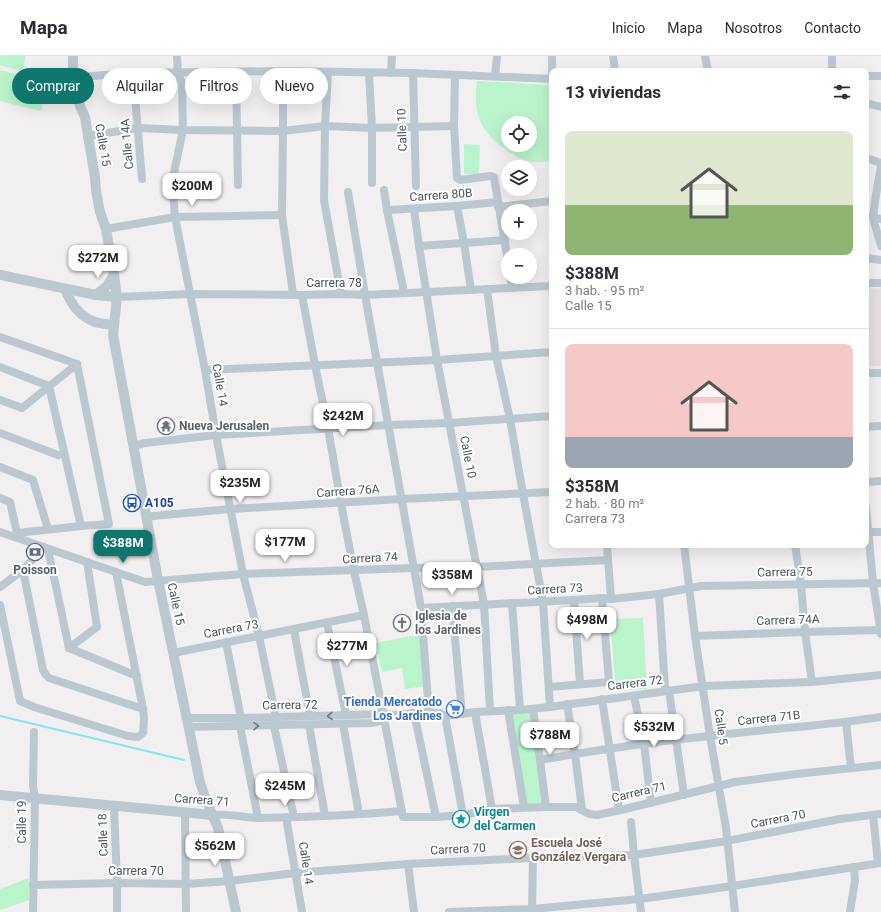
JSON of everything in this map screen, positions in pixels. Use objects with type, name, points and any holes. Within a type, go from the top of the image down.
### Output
[{"type":"street","name":"Calle 15","points":[[74,56],[79,68]]},
{"type":"street","name":"Calle 15","points":[[74,56],[73,66],[80,106],[85,117]]},
{"type":"street","name":"Calle 14","points":[[177,56],[178,72],[182,84],[183,130],[172,182],[175,217],[206,370],[216,435],[243,574],[259,636],[276,717]]},
{"type":"street","points":[[391,73],[392,56]]},
{"type":"street","points":[[495,76],[497,56]]},
{"type":"street","points":[[552,56],[552,68]]},
{"type":"street","points":[[613,56],[615,68]]},
{"type":"street","points":[[705,56],[707,68]]},
{"type":"street","points":[[832,56],[832,68]]},
{"type":"street","points":[[94,76],[130,73],[185,72]]},
{"type":"street","points":[[328,72],[413,73],[549,79]]},
{"type":"street","points":[[368,73],[372,128],[372,183]]},
{"type":"street","name":"Calle 10","points":[[413,73],[416,186]]},
{"type":"street","points":[[455,75],[454,126],[457,178],[460,180],[493,176],[501,219]]},
{"type":"street","points":[[869,76],[881,76]]},
{"type":"street","name":"Calle 15","points":[[86,104],[85,117],[95,177],[102,190],[106,211],[105,228],[117,297],[113,335],[146,517],[200,782],[218,828],[236,912]]},
{"type":"street","name":"Calle 14A","points":[[136,104],[142,178]]},
{"type":"street","points":[[237,104],[238,185]]},
{"type":"street","points":[[283,104],[282,214],[293,294]]},
{"type":"street","points":[[326,104],[324,200],[341,294]]},
{"type":"street","points":[[869,104],[881,107]]},
{"type":"street","points":[[88,136],[138,128],[283,131],[325,126],[372,128],[454,126]]},
{"type":"street","points":[[869,159],[881,163]]},
{"type":"street","points":[[881,166],[873,217],[881,246]]},
{"type":"street","points":[[384,190],[404,292]]},
{"type":"street","points":[[348,192],[365,295],[422,608],[429,713]]},
{"type":"street","name":"Carrera 80B","points":[[387,210],[498,204],[549,204]]},
{"type":"street","points":[[457,206],[471,290]]},
{"type":"street","name":"Calle 10","points":[[414,209],[437,360],[484,604],[490,711]]},
{"type":"street","points":[[105,228],[175,217],[282,214]]},
{"type":"street","points":[[419,246],[505,240],[506,248]]},
{"type":"street","points":[[869,258],[881,260]]},
{"type":"street","points":[[0,275],[96,295],[117,297]]},
{"type":"street","points":[[96,295],[108,286],[114,275]]},
{"type":"street","points":[[869,283],[881,283]]},
{"type":"street","points":[[511,284],[512,288]]},
{"type":"street","points":[[64,288],[70,302],[81,314],[96,323],[114,325]]},
{"type":"street","name":"Carrera 78","points":[[117,297],[191,294],[365,295],[512,288],[549,289]]},
{"type":"street","points":[[487,289],[496,356],[510,419],[544,602],[550,707]]},
{"type":"street","points":[[302,295],[341,504],[402,814]]},
{"type":"street","points":[[0,337],[76,364]]},
{"type":"street","points":[[206,370],[437,360],[549,352]]},
{"type":"street","points":[[0,400],[22,408],[76,364]]},
{"type":"street","points":[[0,498],[10,502],[16,535],[48,529],[109,524],[76,364]]},
{"type":"street","points":[[0,367],[49,386]]},
{"type":"street","points":[[869,373],[881,373]]},
{"type":"street","points":[[49,386],[81,526]]},
{"type":"street","points":[[133,446],[145,443],[216,435],[549,416]]},
{"type":"street","points":[[869,427],[881,426]]},
{"type":"street","points":[[0,432],[58,455]]},
{"type":"street","points":[[0,467],[33,480],[48,529]]},
{"type":"street","points":[[869,482],[881,481]]},
{"type":"street","name":"Carrera 76A","points":[[146,517],[231,509],[549,492]]},
{"type":"street","name":"Carrera 74","points":[[0,532],[16,535],[46,548],[145,582],[243,574],[476,567],[608,560]]},
{"type":"street","points":[[869,532],[881,532]]},
{"type":"street","points":[[869,542],[877,583],[881,634]]},
{"type":"street","points":[[0,587],[23,570],[46,548]]},
{"type":"street","points":[[46,548],[69,648]]},
{"type":"street","points":[[549,687],[609,682],[607,548]]},
{"type":"street","name":"Calle 5","points":[[684,548],[695,636],[727,841],[735,912]]},
{"type":"street","points":[[795,548],[812,682]]},
{"type":"street","points":[[69,648],[97,627],[87,562]]},
{"type":"street","points":[[23,570],[43,670],[46,675],[49,678],[143,709]]},
{"type":"street","points":[[0,605],[20,701],[34,707],[128,736],[138,737],[143,733],[143,709],[116,572]]},
{"type":"street","name":"Carrera 75","points":[[690,588],[701,586],[877,583]]},
{"type":"street","name":"Carrera 73","points":[[422,608],[607,599],[659,594],[690,588]]},
{"type":"street","points":[[659,594],[665,688],[669,691],[684,795]]},
{"type":"street","points":[[574,600],[580,684]]},
{"type":"street","points":[[512,603],[520,710]]},
{"type":"street","points":[[452,606],[462,714]]},
{"type":"street","name":"Carrera 73","points":[[173,653],[364,615]]},
{"type":"street","points":[[327,623],[346,715]]},
{"type":"street","points":[[294,630],[310,716]]},
{"type":"street","name":"Carrera 74A","points":[[695,636],[881,630]]},
{"type":"street","points":[[226,642],[258,818]]},
{"type":"street","points":[[69,648],[137,676]]},
{"type":"street","name":"Carrera 72","points":[[241,722],[276,717],[310,716],[346,715],[384,717],[414,713],[440,713],[445,716],[474,712],[533,709],[704,686],[812,682],[881,675]]},
{"type":"street","points":[[634,696],[644,744],[651,803]]},
{"type":"street","points":[[602,700],[619,810]]},
{"type":"street","points":[[567,704],[582,810]]},
{"type":"street","points":[[533,709],[546,807]]},
{"type":"street","points":[[508,710],[524,807]]},
{"type":"street","points":[[474,712],[492,809]]},
{"type":"street","points":[[414,713],[436,817]]},
{"type":"street","points":[[445,716],[463,815]]},
{"type":"street","name":"Carrera 72","points":[[188,722],[241,722],[274,726],[372,723],[384,717]]},
{"type":"street","name":"Carrera 71B","points":[[540,760],[644,744],[881,717]]},
{"type":"street","points":[[846,722],[851,768]]},
{"type":"street","points":[[343,724],[360,814]]},
{"type":"street","points":[[308,725],[325,816]]},
{"type":"street","name":"Calle 14","points":[[274,726],[290,817],[295,873],[302,912]]},
{"type":"street","name":"Calle 19","points":[[33,912],[35,798],[33,786],[34,732]]},
{"type":"street","name":"Carrera 71","points":[[0,795],[258,818],[360,814],[402,814],[436,817],[463,815],[492,809],[524,807],[576,807],[590,814],[597,815],[735,782],[881,765]]},
{"type":"street","name":"Calle 18","points":[[114,806],[117,912]]},
{"type":"street","points":[[185,812],[186,912]]},
{"type":"street","points":[[449,912],[532,909],[640,899],[880,863],[877,815]]},
{"type":"street","name":"Carrera 70","points":[[33,884],[186,884],[408,864],[634,855],[727,841],[840,819],[877,815]]},
{"type":"street","points":[[631,822],[641,912]]},
{"type":"street","points":[[532,909],[533,858]]},
{"type":"street","points":[[408,864],[414,912]]},
{"type":"street","points":[[850,912],[855,880],[854,867]]},
{"type":"shaded area","points":[[881,288],[881,366],[869,366],[869,289]]},
{"type":"green space","points":[[0,56],[26,56],[23,68],[12,68],[0,65]]},
{"type":"green space","points":[[0,70],[12,73],[12,104],[0,101]]},
{"type":"green space","points":[[477,81],[549,85],[549,161],[537,162],[537,160],[525,160],[509,152],[537,152],[537,116],[501,116],[501,146],[492,138],[482,125],[476,104]]},
{"type":"green space","points":[[12,104],[43,104],[41,111]]},
{"type":"green space","points":[[464,144],[480,145],[479,174],[464,174]]},
{"type":"green space","points":[[643,618],[647,689],[616,691],[610,619]]},
{"type":"green space","points":[[421,634],[425,686],[405,689],[402,668],[382,672],[376,643]]},
{"type":"green space","points":[[532,712],[544,805],[526,806],[512,713]]},
{"type":"green space","points":[[29,878],[29,900],[0,910],[0,889]]},
{"type":"waterway","points":[[0,716],[184,760]]},
{"type":"place","name":"Nueva Jerusalen","points":[[166,426]]},
{"type":"place","name":"A105","points":[[132,503]]},
{"type":"place","name":"Poisson","points":[[35,552]]},
{"type":"place","name":"Iglesia de los Jardines","points":[[402,623]]},
{"type":"place","name":"Tienda Mercatodo Los Jardines","points":[[455,709]]},
{"type":"place","name":"Virgen del Carmen","points":[[461,819]]},
{"type":"place","name":"Escuela José González Vergara","points":[[518,850]]}]
